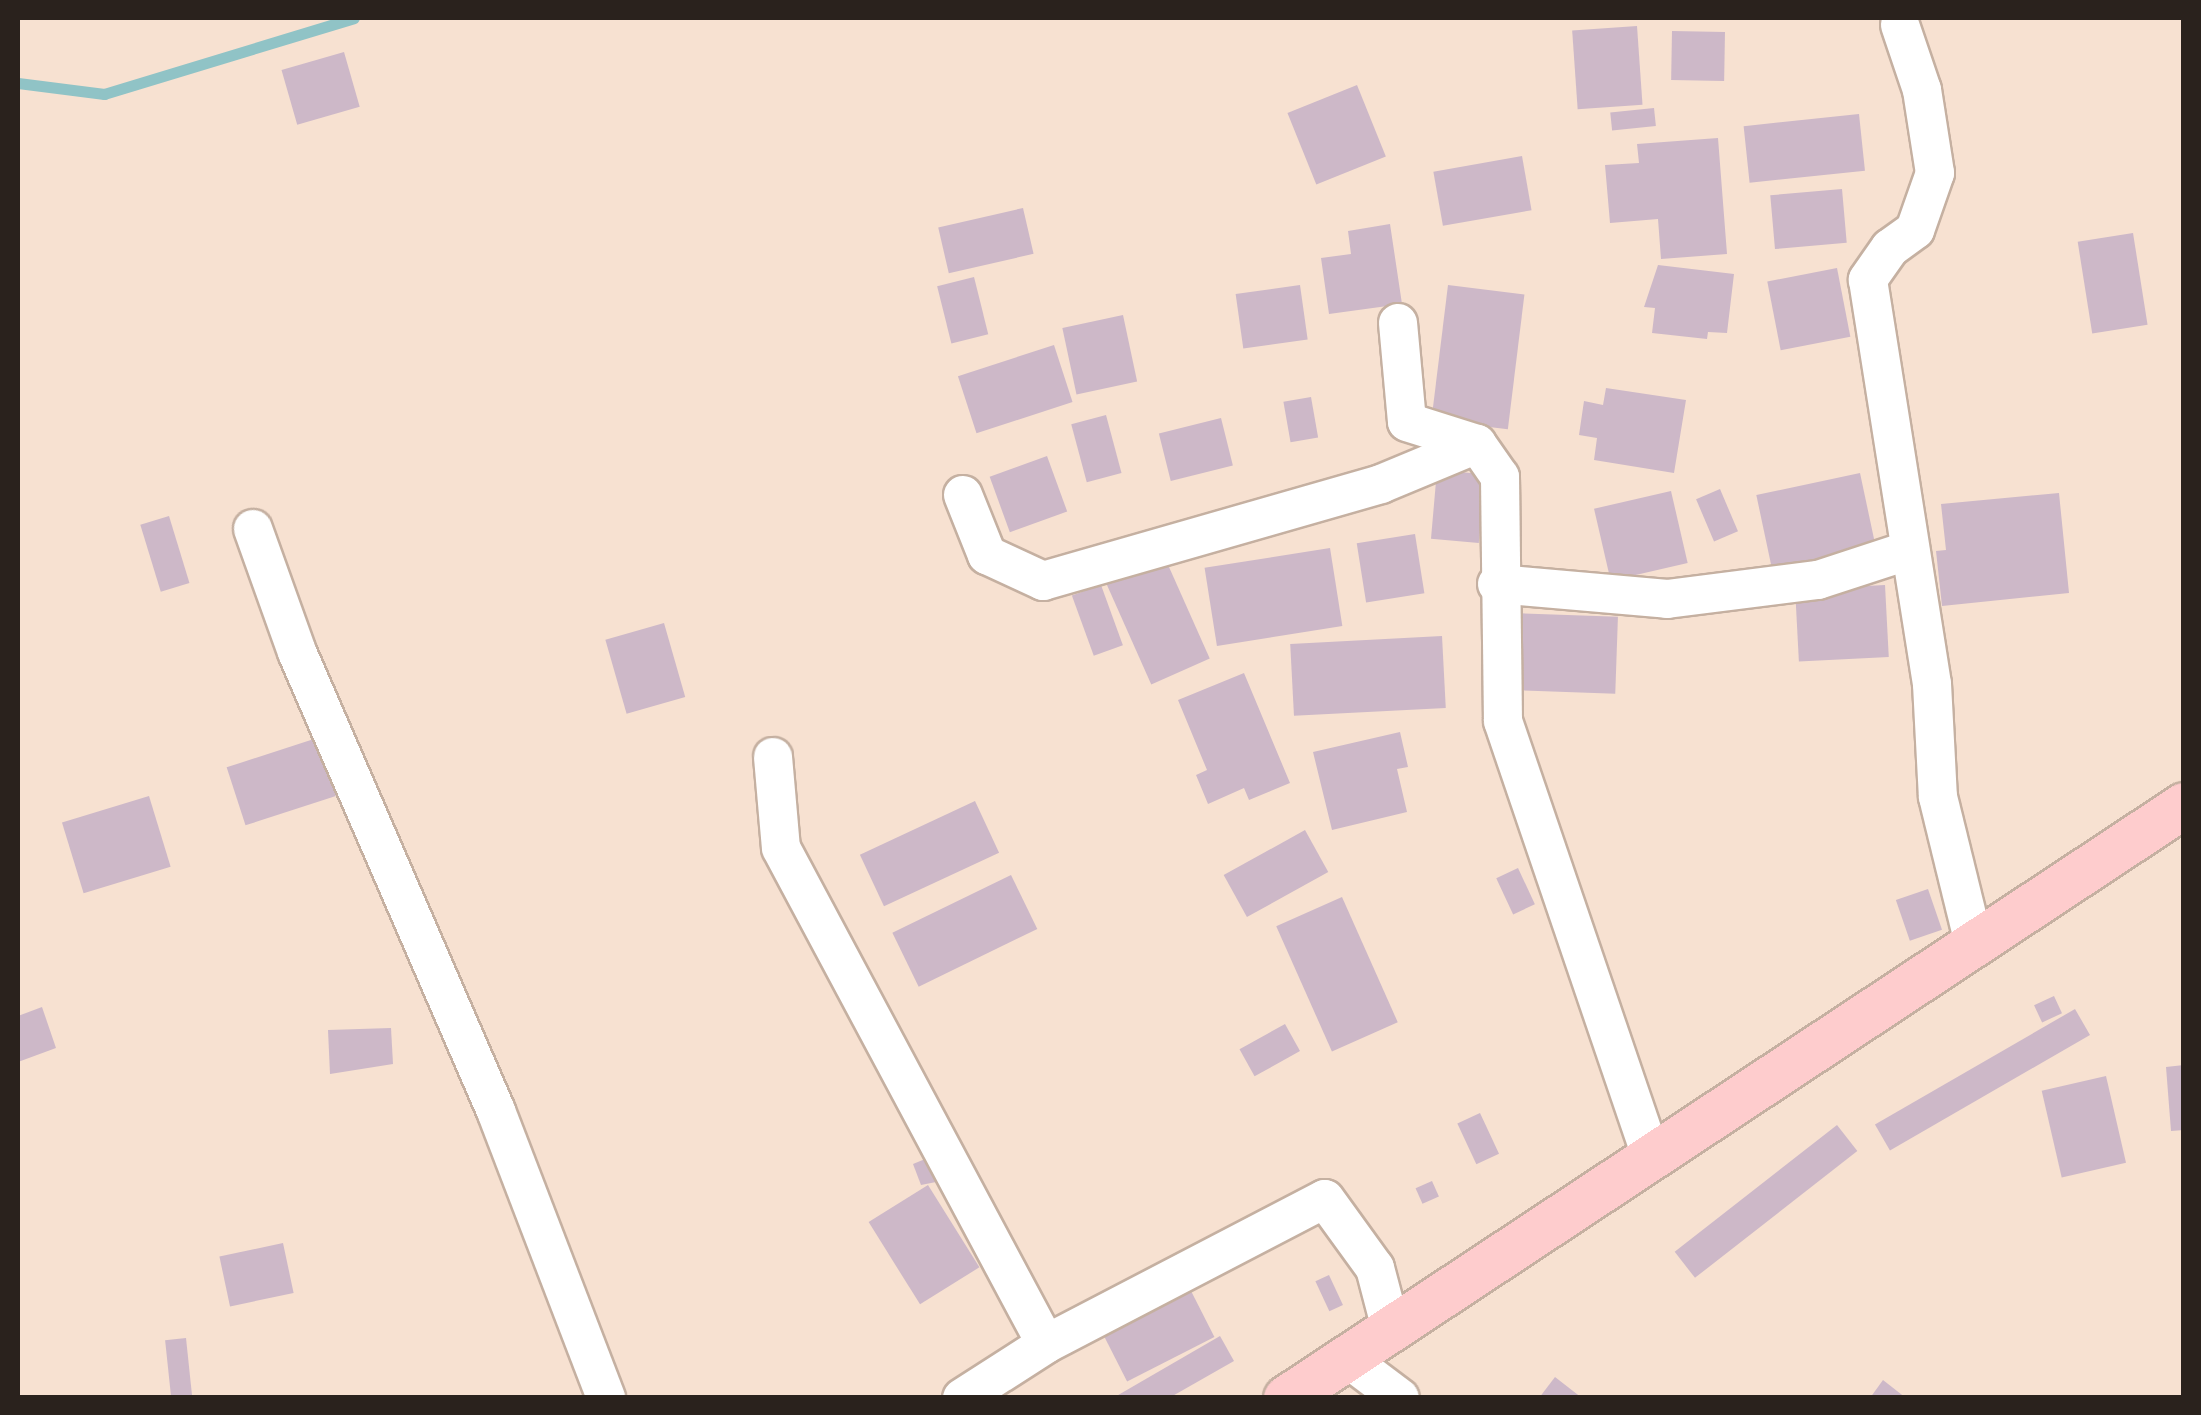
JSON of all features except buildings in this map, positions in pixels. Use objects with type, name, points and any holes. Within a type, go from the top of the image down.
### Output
[{"type":"main road","points":[[1286,1398],[2184,804]]},
{"type":"street","points":[[1900,25],[1922,90],[1935,172],[1915,230],[1890,248],[1868,280],[1932,684],[1938,797],[1974,944]]},
{"type":"street","points":[[1398,323],[1407,422],[1477,444],[1500,477],[1497,584],[1504,721],[1652,1158]]},
{"type":"street","points":[[963,494],[987,555],[1043,580],[1381,484],[1477,444]]},
{"type":"street","points":[[253,529],[298,652],[496,1111],[606,1398]]},
{"type":"street","points":[[1497,584],[1667,598],[1818,580],[1910,550]]},
{"type":"street","points":[[773,756],[781,848],[1046,1344]]},
{"type":"street","points":[[962,1398],[1046,1344],[1167,1287],[1325,1200],[1376,1268],[1391,1329]]},
{"type":"street","points":[[1347,1358],[1400,1398]]},
{"type":"waterway","points":[[18,83],[104,94],[354,18]]}]
